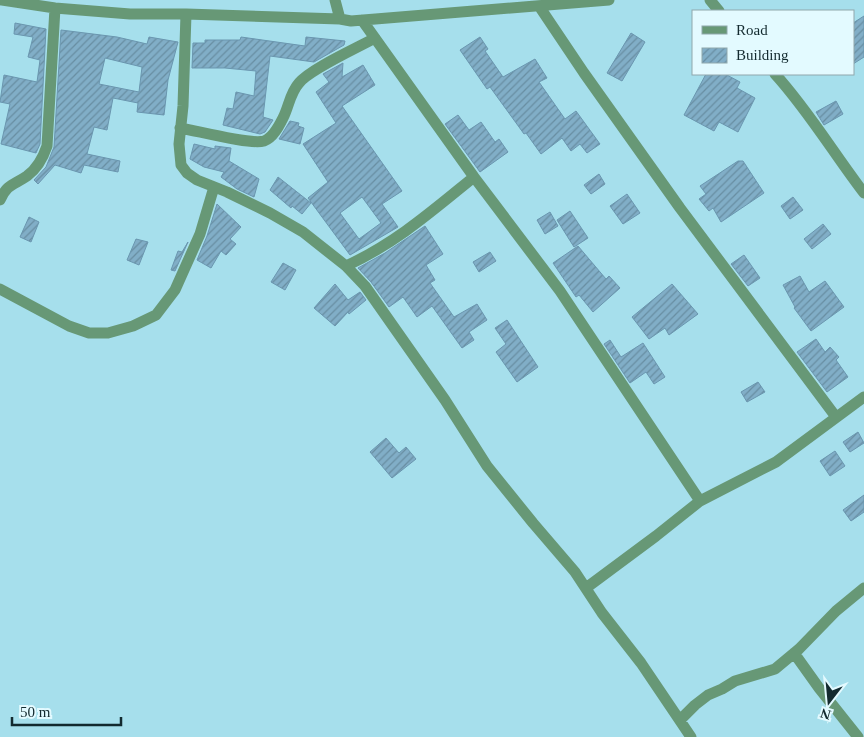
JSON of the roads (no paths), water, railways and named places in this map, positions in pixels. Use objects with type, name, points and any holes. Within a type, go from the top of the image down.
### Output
[{"type":"street","points":[[2,0],[130,14],[186,14],[340,19],[351,21],[609,0]]},
{"type":"street","points":[[334,0],[340,19]]},
{"type":"street","points":[[710,0],[718,10]]},
{"type":"street","points":[[0,200],[8,186],[27,176],[37,166],[43,158],[47,146],[50,5]]},
{"type":"street","points":[[539,6],[680,208],[836,417]]},
{"type":"street","points":[[186,14],[183,106],[179,144],[181,165],[187,174],[270,213],[303,232],[346,266],[365,286],[445,400],[487,466],[575,572],[602,613],[641,663],[691,737]]},
{"type":"street","points":[[362,20],[474,177],[560,291],[700,501]]},
{"type":"street","points":[[180,128],[248,142],[264,141],[273,136],[284,117],[294,89],[300,81],[375,38]]},
{"type":"street","points":[[776,75],[791,92],[864,193]]},
{"type":"street","points":[[346,266],[372,254],[398,237],[474,177]]},
{"type":"street","points":[[0,289],[89,334],[108,333],[156,315],[175,290],[200,234],[214,187]]},
{"type":"street","points":[[586,588],[700,501],[776,462],[864,397]]},
{"type":"street","points":[[680,720],[708,695],[722,689],[734,680],[775,669],[836,611],[864,588]]},
{"type":"street","points":[[794,653],[858,737]]}]
